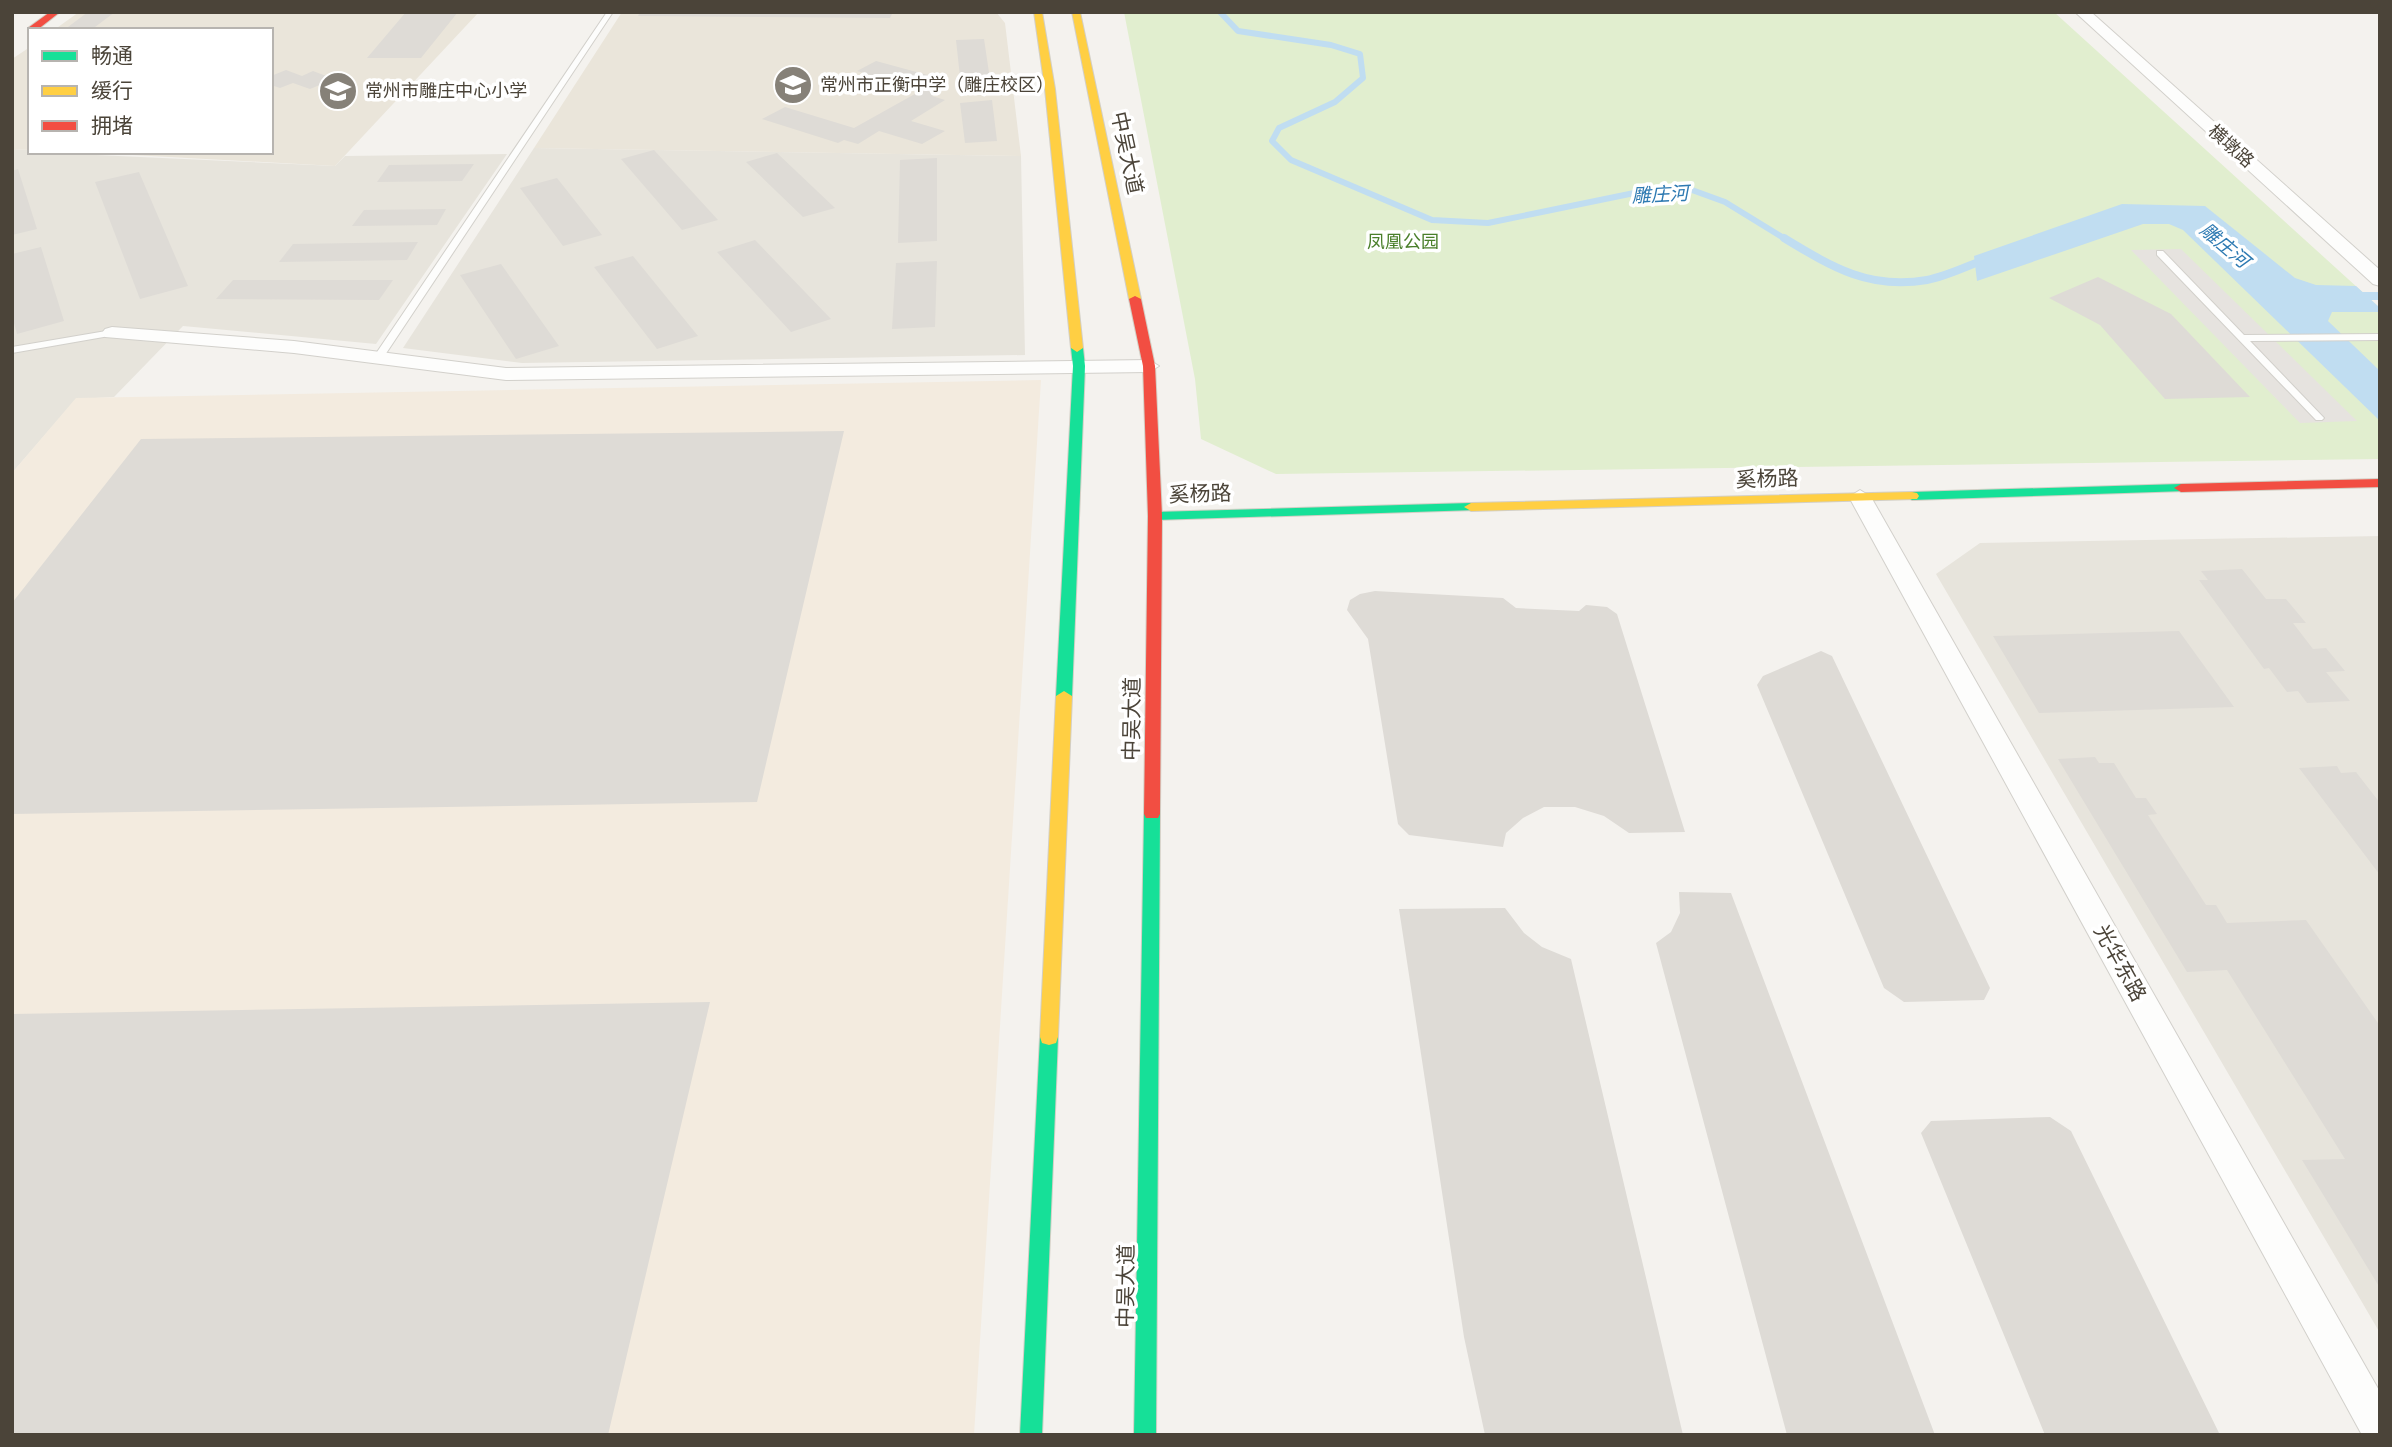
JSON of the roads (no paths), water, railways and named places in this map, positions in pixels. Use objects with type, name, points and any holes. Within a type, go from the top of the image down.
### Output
[{"type":"main road","points":[[23,31],[32,12]]},
{"type":"main road","points":[[28,28],[56,12]]},
{"type":"main road","points":[[1031,1435],[1079,366],[1050,89],[1038,12]]},
{"type":"main road","name":"中吴大道","points":[[1076,12],[1149,366],[1155,516],[1145,1435]]},
{"type":"main road","name":"奚杨路","points":[[1155,516],[2380,483]]},
{"type":"street","name":"横墩路","points":[[2082,12],[2380,280]]},
{"type":"street","points":[[112,333],[294,347],[506,374],[1149,366]]},
{"type":"street","name":"光华东路","points":[[1860,497],[2380,1430]]},
{"type":"lane","points":[[379,358],[610,12]]},
{"type":"lane","points":[[2160,253],[2319,418]]},
{"type":"lane","points":[[12,349],[112,333]]},
{"type":"lane","points":[[2368,337],[2380,347]]},
{"type":"lane","points":[[2242,338],[2380,337]]},
{"type":"water","points":[[2122,204],[2205,206],[2295,278],[2316,285],[2356,286],[2380,308],[2380,312],[2332,312],[2328,321],[2380,371],[2380,421],[2183,230],[2169,224],[2143,224],[1977,281],[1974,256]]},
{"type":"waterway","name":"雕庄河","points":[[1220,12],[1238,31],[1331,45],[1360,54],[1363,78],[1335,102],[1279,128],[1272,141],[1291,160],[1432,220],[1488,223],[1644,191],[1692,190],[1725,202],[1787,240]]},
{"type":"waterway","name":"雕庄河","points":[[1784,238],[1835,267],[1869,279],[1887,282],[1927,280],[1989,258]]},
{"type":"waterway","name":"雕庄河","points":[[2356,296],[2380,296]]},
{"type":"place","name":"常州市正衡中学（雕庄校区）","points":[[793,85]]},
{"type":"place","name":"常州市雕庄中心小学","points":[[338,91]]},
{"type":"park label","name":"凤凰公园","points":[[1403,242]]}]
